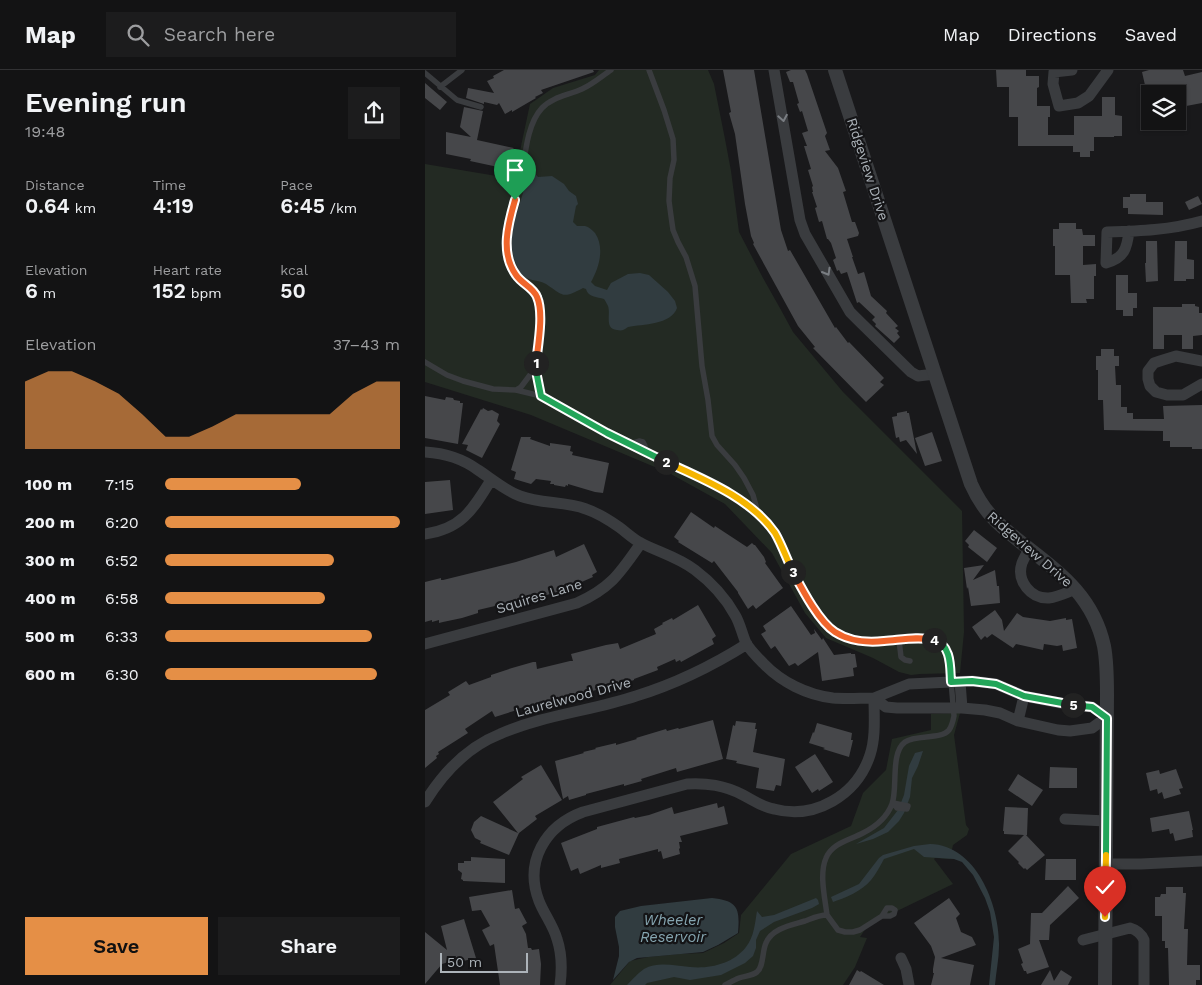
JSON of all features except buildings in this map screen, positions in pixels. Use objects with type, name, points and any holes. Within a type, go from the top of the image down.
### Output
[{"type":"street","points":[[775,70],[800,220],[805,234],[850,312],[911,372],[918,376],[935,374]]},
{"type":"street","name":"Ridgeview Drive","points":[[835,70],[965,468],[976,496],[998,524],[1076,589],[1097,623],[1104,647],[1107,676],[1105,985]]},
{"type":"street","points":[[1072,70],[1054,72],[1053,84],[1059,106],[1078,103],[1089,96],[1108,70]]},
{"type":"street","points":[[1129,231],[1182,227],[1202,221]]},
{"type":"street","points":[[1202,361],[1176,356],[1154,362],[1149,371],[1148,378],[1150,386],[1156,392],[1167,395],[1183,395],[1202,384]]},
{"type":"street","points":[[425,452],[448,456],[464,462],[478,469],[505,489],[520,496],[536,501],[570,504],[587,509],[603,516],[641,543],[675,558],[693,569],[710,582],[724,598],[735,615],[747,644],[768,668],[781,679],[798,688],[833,698],[874,698],[909,684],[972,681],[996,684],[1024,696],[1092,707],[1107,718],[1092,728],[1070,731],[1041,727],[985,710],[891,708],[886,707],[874,698]]},
{"type":"street","points":[[425,534],[441,531],[453,526],[464,518],[473,509],[491,480]]},
{"type":"street","name":"Squires Lane","points":[[425,644],[577,603],[592,597],[618,575],[641,543]]},
{"type":"street","points":[[1029,549],[1022,564],[1021,573],[1026,588],[1033,594],[1041,598],[1050,598],[1076,589]]},
{"type":"street","name":"Laurelwood Drive","points":[[425,802],[429,787],[462,757],[479,744],[498,734],[518,727],[635,697],[673,683],[747,644]]},
{"type":"street","points":[[955,682],[957,708]]},
{"type":"street","points":[[1019,721],[1024,696]]},
{"type":"street","points":[[561,985],[561,959],[557,939],[540,903],[534,876],[536,859],[550,833],[561,823],[583,812],[687,784],[703,783],[732,789],[773,810],[789,812],[820,808],[846,792],[856,782],[864,769],[871,754],[874,698]]},
{"type":"street","points":[[1065,819],[1106,821]]},
{"type":"street","points":[[1106,864],[1202,861]]},
{"type":"street","points":[[1083,940],[1130,928],[1136,930],[1144,940],[1144,985]]},
{"type":"street","points":[[901,958],[906,969],[909,985]]},
{"type":"lane","points":[[441,87],[462,70]]},
{"type":"lane","points":[[541,396],[536,367],[540,308],[535,293],[515,274],[508,258],[508,225],[519,185],[530,131],[537,115],[546,104],[583,88],[611,70]]},
{"type":"lane","points":[[649,70],[673,139],[674,160],[670,178],[669,201],[673,230],[686,257],[695,286],[702,366],[709,405],[711,436],[744,478],[753,495],[759,515]]},
{"type":"lane","points":[[425,73],[457,100],[481,107]]},
{"type":"lane","points":[[425,362],[447,375],[463,381],[541,396],[607,433],[714,484],[746,504],[776,534],[794,574],[812,605],[833,631],[855,640],[865,641],[879,642],[927,638],[939,641],[947,650],[955,682]]},
{"type":"lane","points":[[516,390],[521,387],[536,367]]},
{"type":"lane","points":[[899,640],[901,657],[910,661]]},
{"type":"lane","points":[[882,916],[860,930],[845,932],[838,930],[827,915],[823,877],[826,857],[838,845],[865,833],[878,824],[896,805],[897,760],[900,748],[905,742],[915,738],[948,732],[957,708]]},
{"type":"lane","points":[[725,985],[757,972],[761,964],[767,939],[776,932],[819,915],[827,915]]},
{"type":"shaded area","points":[[599,70],[708,70],[714,84],[725,139],[739,232],[793,332],[843,392],[962,511],[964,632],[960,673],[911,675],[899,672],[873,658],[826,638],[805,613],[772,553],[725,504],[669,473],[531,415],[425,382],[425,164],[514,179],[530,104],[553,88],[595,75]]},
{"type":"shaded area","points":[[960,713],[954,735],[966,825],[969,829],[967,835],[953,845],[950,859],[934,859],[953,884],[868,925],[860,937],[867,938],[855,967],[843,985],[610,985],[630,961],[648,957],[703,953],[739,933],[741,915],[791,854],[851,826],[863,793],[886,770],[892,739],[931,730],[931,714]]},
{"type":"water","points":[[530,168],[538,177],[552,176],[564,184],[576,196],[578,204],[573,222],[577,226],[585,226],[592,230],[600,245],[600,258],[591,282],[595,286],[607,290],[611,283],[628,274],[640,273],[649,275],[675,301],[677,308],[674,314],[656,323],[628,327],[624,330],[613,329],[609,324],[609,309],[604,299],[591,295],[583,288],[571,294],[563,295],[543,282],[524,277],[521,274],[513,255],[512,237],[526,177]]},
{"type":"water","points":[[923,751],[912,778],[910,797],[899,821],[888,832],[856,844],[884,828],[898,810],[904,795],[909,766],[915,753]]},
{"type":"water","points":[[930,844],[947,847],[961,855],[973,866],[983,881],[990,897],[998,930],[999,951],[995,985],[989,985],[994,937],[990,912],[973,875],[962,862],[954,859],[924,857],[914,849],[884,859],[875,875],[863,888],[833,902],[831,897],[859,884],[883,855],[914,846]]},
{"type":"water","name":"Wheeler Reservoir","points":[[712,898],[727,901],[736,907],[738,912],[738,933],[703,952],[637,958],[629,962],[613,980],[619,956],[615,917],[620,911],[641,906]]},
{"type":"water","points":[[816,898],[819,904],[774,922],[760,931],[753,956],[745,963],[721,975],[690,980],[674,977],[645,985],[627,985],[644,969],[655,965],[705,967],[728,961],[741,953],[749,943],[754,930],[757,911],[762,917],[774,915]]},
{"type":"route","points":[[515,200],[508,225],[507,251],[515,274],[531,288],[538,298],[540,318],[536,367],[541,396],[607,433],[701,477],[746,504],[776,534],[788,562],[816,612],[833,631],[855,640],[872,642],[914,638],[927,638],[939,641],[947,650],[951,682],[972,681],[996,684],[1024,696],[1092,707],[1107,718],[1105,917]]}]
